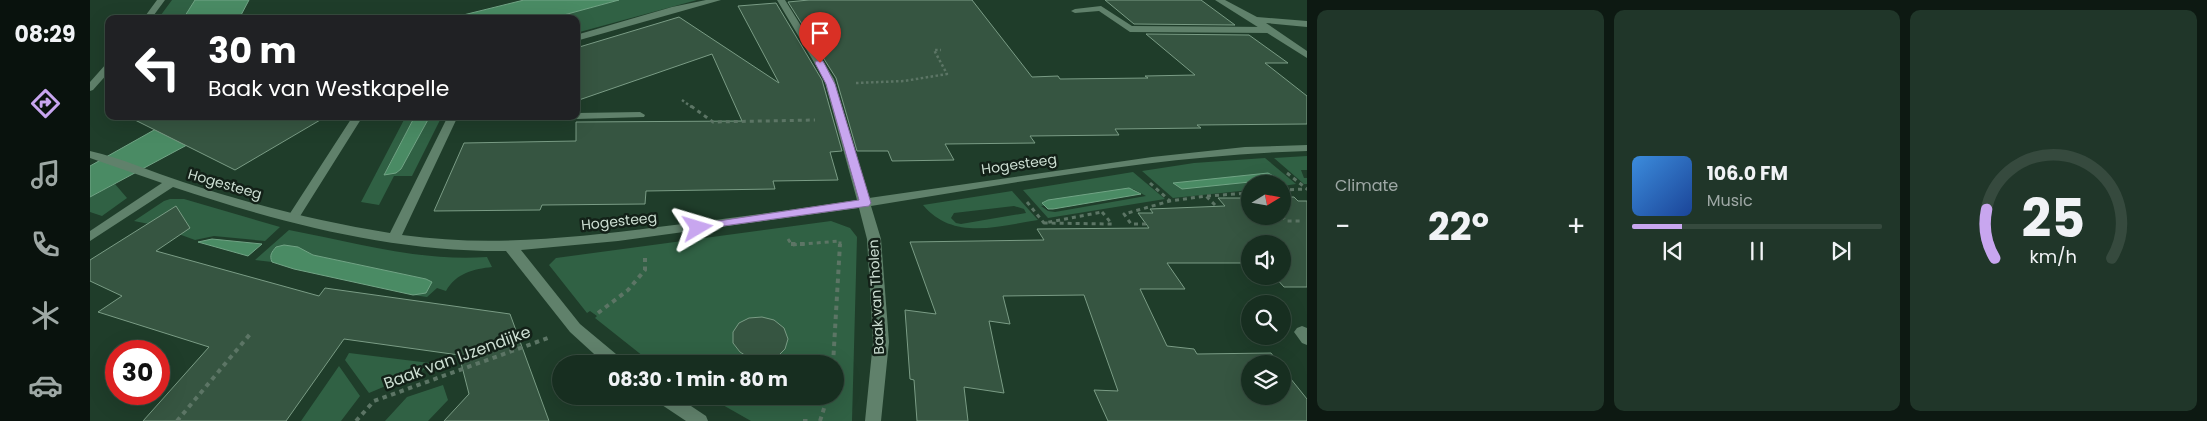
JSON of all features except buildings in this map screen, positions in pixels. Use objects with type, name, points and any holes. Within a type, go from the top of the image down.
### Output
[{"type":"street","points":[[151,15],[161,0]]},
{"type":"street","points":[[580,37],[675,9],[716,0]]},
{"type":"street","name":"Baak van Tholen","points":[[781,0],[831,84],[866,203],[874,239],[881,342],[873,421]]},
{"type":"street","points":[[1218,0],[1254,19],[1307,56]]},
{"type":"street","points":[[1075,11],[1101,8],[1130,28],[1270,30]]},
{"type":"street","points":[[1254,19],[1307,24]]},
{"type":"street","points":[[90,88],[105,71]]},
{"type":"street","points":[[580,116],[640,116]]},
{"type":"street","points":[[293,218],[355,120]]},
{"type":"street","points":[[394,238],[452,120]]},
{"type":"street","name":"Hogesteeg","points":[[95,156],[171,183],[339,230],[449,244],[510,246],[646,234],[774,217],[1009,180],[1227,150],[1307,148]]},
{"type":"street","points":[[90,237],[171,183]]},
{"type":"street","points":[[510,246],[575,328],[606,355]]},
{"type":"street","points":[[676,405],[700,421]]},
{"type":"path","points":[[831,84],[904,80],[947,74],[934,50],[941,50]]},
{"type":"path","points":[[682,100],[713,122],[841,120]]},
{"type":"path","points":[[1128,163],[1170,201]]},
{"type":"path","points":[[1009,180],[1044,223]]},
{"type":"path","points":[[1291,190],[1307,190]]},
{"type":"path","points":[[1146,224],[1131,224],[1124,214],[1170,201],[1241,193]]},
{"type":"path","points":[[1206,196],[1216,206]]},
{"type":"path","points":[[1102,212],[1112,224],[1097,224],[1044,223],[1102,212]]},
{"type":"path","points":[[774,217],[792,245],[840,241],[834,355]]},
{"type":"path","points":[[1291,220],[1301,220]]},
{"type":"path","points":[[1052,223],[1056,229]]},
{"type":"path","points":[[1097,224],[1101,228]]},
{"type":"path","name":"Baak van IJzendijke","points":[[356,421],[374,401],[575,328],[617,300],[645,270],[646,234]]},
{"type":"path","points":[[177,421],[251,333]]},
{"type":"path","points":[[820,421],[825,405]]},
{"type":"path","points":[[802,421],[811,421]]},
{"type":"shaded area","points":[[172,0],[195,0],[186,15],[161,15]]},
{"type":"shaded area","points":[[195,0],[249,0],[241,15],[186,15]]},
{"type":"shaded area","points":[[524,0],[619,0],[564,15],[463,15]]},
{"type":"shaded area","points":[[619,0],[697,0],[580,32],[580,15],[564,15]]},
{"type":"shaded area","points":[[172,120],[234,120],[90,197],[90,166]]},
{"type":"shaded area","points":[[404,120],[413,120],[384,174],[401,169],[428,120],[440,120],[412,176],[394,176],[379,205],[361,202]]},
{"type":"shaded area","points":[[413,120],[428,120],[401,169],[396,173],[384,175]]},
{"type":"shaded area","points":[[1307,156],[1307,170],[1301,170],[1304,178],[1307,178],[1307,184],[1304,184],[1274,158]]},
{"type":"shaded area","points":[[1265,158],[1285,175],[1241,175],[1241,191],[1173,198],[1142,171],[1194,163]]},
{"type":"shaded area","points":[[1133,172],[1165,199],[1048,218],[1023,190]],"holes":[[[1133,189],[1146,196],[1055,212],[1048,211],[1041,206]]]},
{"type":"shaded area","points":[[1268,173],[1272,175],[1249,175]]},
{"type":"shaded area","points":[[1241,176],[1241,183],[1182,189],[1173,183]]},
{"type":"shaded area","points":[[115,184],[127,198],[102,216],[90,212],[90,197]]},
{"type":"shaded area","points":[[1129,188],[1141,194],[1053,209],[1048,209],[1042,203],[1048,200]]},
{"type":"shaded area","points":[[1012,191],[1038,220],[992,227],[962,227],[948,223],[935,216],[923,205]],"holes":[[[1014,206],[1024,209],[1026,213],[961,224],[956,223],[951,218],[954,213]]]},
{"type":"shaded area","points":[[170,199],[184,199],[280,227],[265,241],[214,236],[195,240],[154,225],[134,221]]},
{"type":"shaded area","points":[[831,221],[850,228],[857,237],[852,421],[751,421],[723,405],[844,405],[844,355],[642,355],[595,318],[597,316],[590,311],[587,313],[549,265],[556,258]]},
{"type":"shaded area","points":[[289,230],[412,254],[462,258],[487,257],[492,267],[466,273],[455,280],[446,291],[437,288],[427,297],[413,295],[426,293],[426,279],[313,255],[298,247],[276,247],[271,256],[272,262],[255,260]]},
{"type":"shaded area","points":[[212,239],[262,244],[248,256],[198,242]]},
{"type":"shaded area","points":[[284,245],[298,247],[313,255],[426,279],[432,282],[426,293],[413,295],[294,269],[271,260],[273,250]]},
{"type":"shaded area","points":[[349,353],[438,364],[369,393],[345,360]]},
{"type":"shaded area","points":[[339,366],[360,396],[341,421],[301,421]]},
{"type":"shaded area","points":[[443,385],[448,400],[428,421],[385,421],[407,397]]},
{"type":"route","points":[[698,228],[866,203],[831,84],[820,63]]}]
